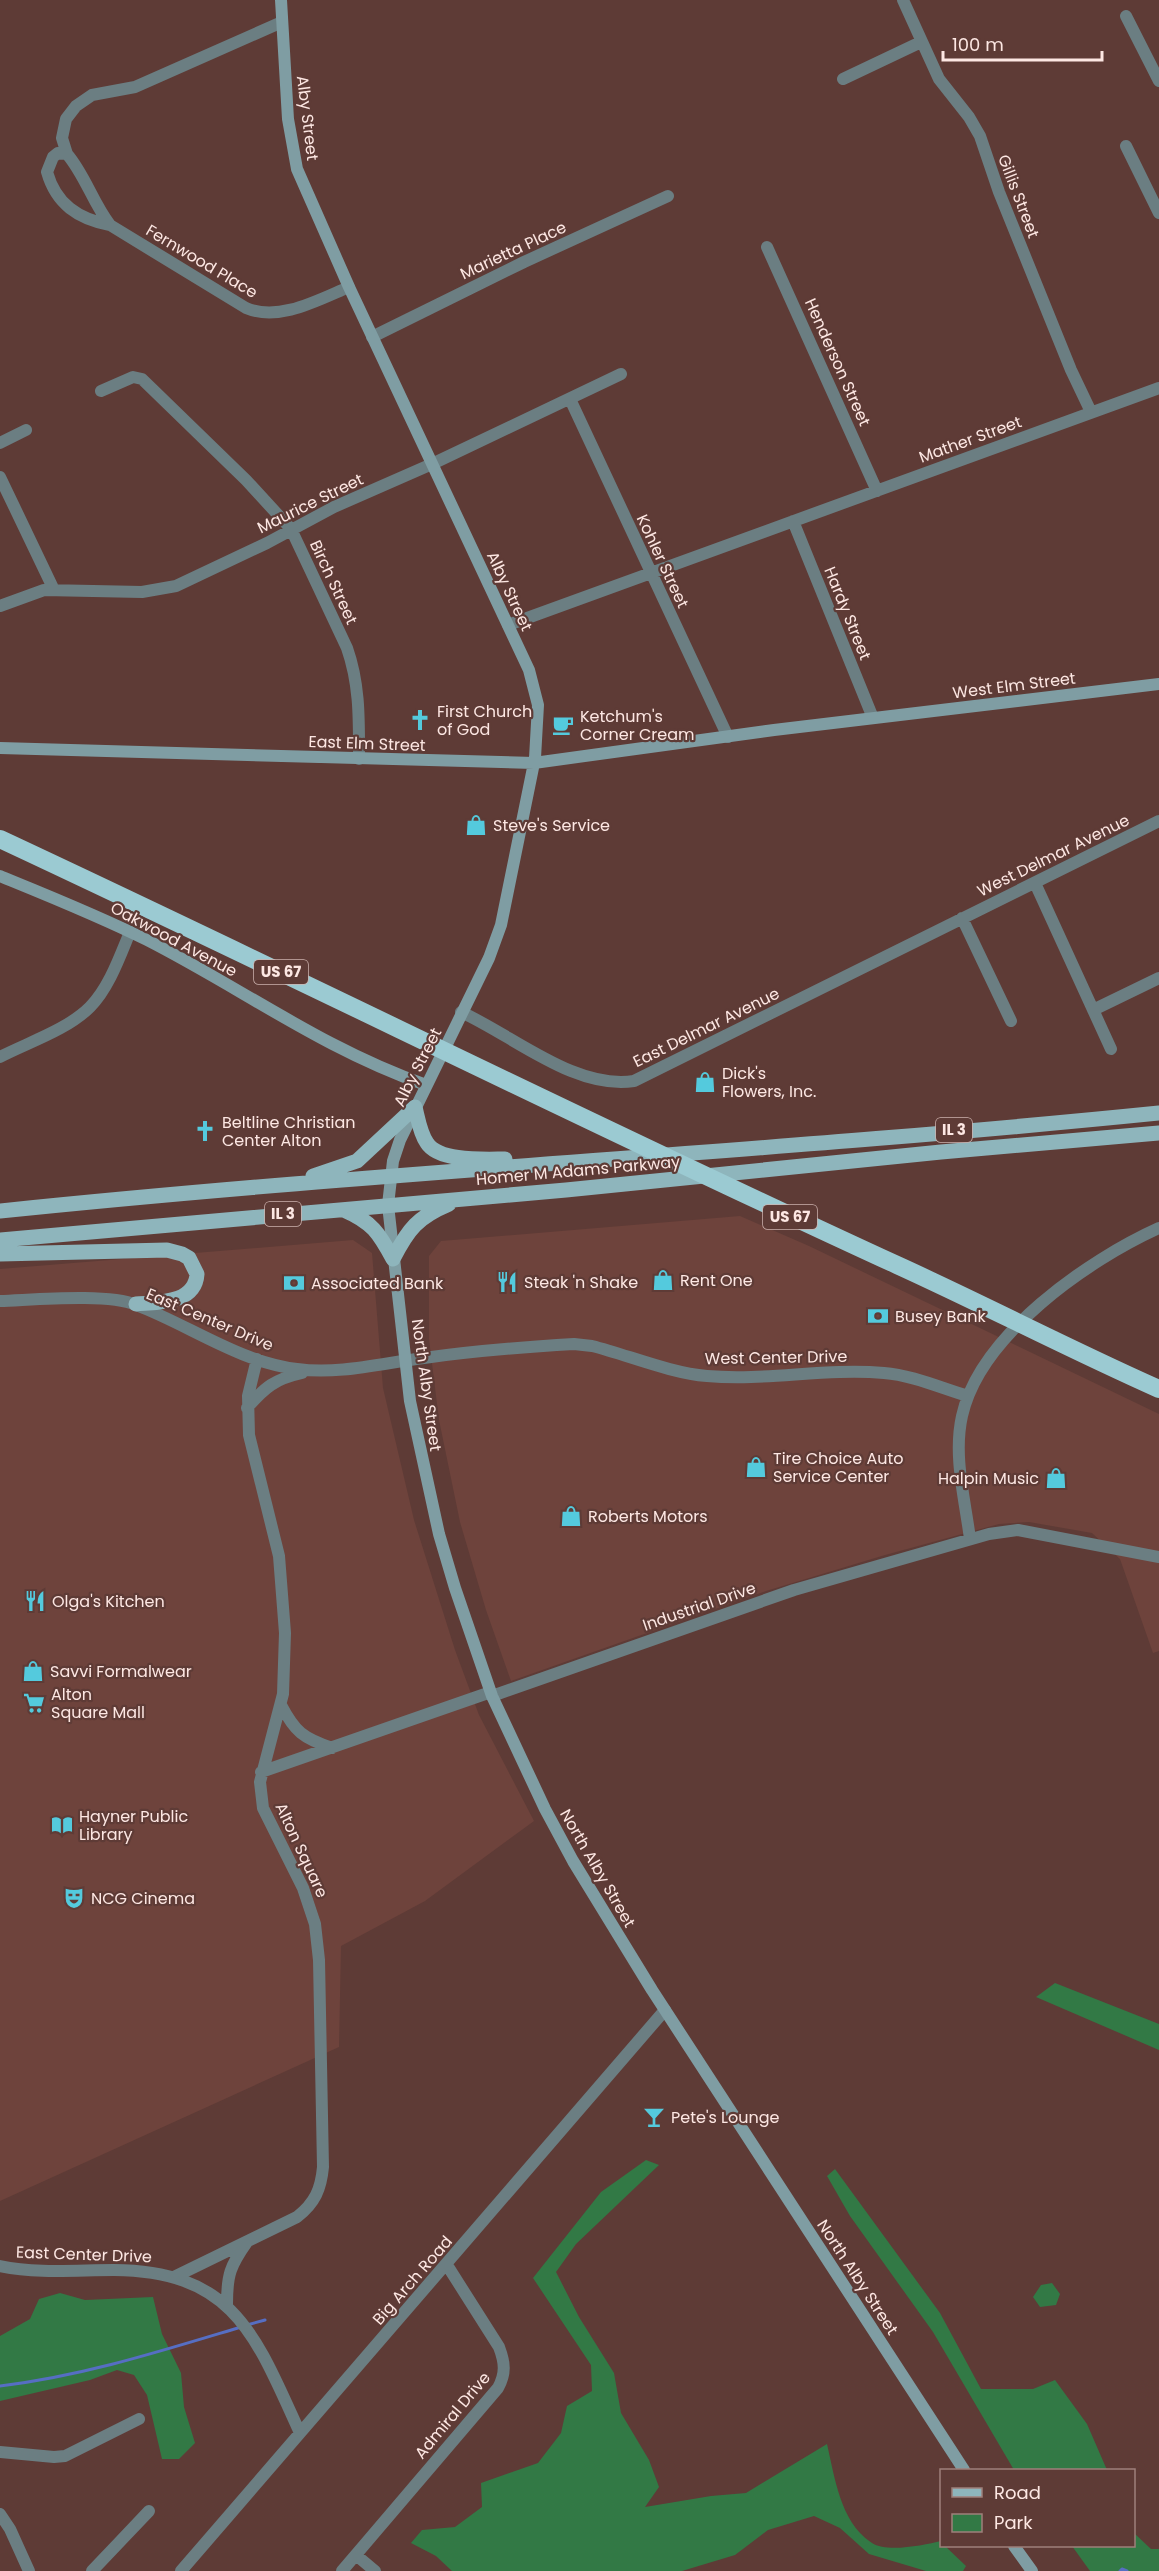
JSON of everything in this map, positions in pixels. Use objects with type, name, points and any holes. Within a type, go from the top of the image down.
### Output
[{"type":"highway","name":"US 67","points":[[0,839],[499,1075],[791,1218],[1159,1389]]},
{"type":"main road","points":[[282,1185],[357,1161],[415,1107],[421,1131],[428,1146],[442,1154],[462,1158],[567,1163]]},
{"type":"main road","name":"Homer M Adams Parkway","points":[[0,1211],[282,1185],[1159,1113]]},
{"type":"main road","name":"Homer M Adams Parkway","points":[[0,1240],[1159,1134]]},
{"type":"main road","points":[[393,1259],[406,1234],[429,1213],[461,1199]]},
{"type":"main road","points":[[341,1209],[364,1218],[380,1234],[393,1259]]},
{"type":"main road","points":[[0,1254],[152,1249],[178,1252],[193,1264],[196,1281],[187,1294],[177,1299],[136,1304]]},
{"type":"street","name":"Alby Street","points":[[280,0],[292,148],[307,195],[529,670],[537,697],[538,718],[534,764],[501,925],[489,958],[400,1140],[388,1205]]},
{"type":"street","name":"Gillis Street","points":[[903,0],[939,79],[969,117],[980,136],[1003,202],[1071,370],[1091,412]]},
{"type":"street","points":[[1126,16],[1159,81]]},
{"type":"street","points":[[110,225],[95,204],[74,162],[67,154],[62,138],[66,119],[75,105],[92,95],[135,87],[163,77],[282,22]]},
{"type":"street","points":[[843,79],[921,42]]},
{"type":"street","points":[[1126,146],[1159,213]]},
{"type":"street","points":[[67,154],[58,153],[48,165],[47,172],[55,192],[69,210],[88,219],[110,225]]},
{"type":"street","name":"Marietta Place","points":[[372,337],[513,267],[668,196]]},
{"type":"street","name":"Fernwood Place","points":[[110,225],[254,311],[276,313],[349,287]]},
{"type":"street","name":"Henderson Street","points":[[767,247],[877,491]]},
{"type":"street","name":"Maurice Street","points":[[0,606],[30,594],[54,590],[101,592],[162,590],[196,578],[291,529],[621,374]]},
{"type":"street","name":"Birch Street","points":[[101,391],[133,376],[142,379],[246,480],[291,529],[353,666],[359,699],[359,759]]},
{"type":"street","name":"Mather Street","points":[[508,625],[1159,388]]},
{"type":"street","name":"Kohler Street","points":[[570,399],[728,737]]},
{"type":"street","points":[[0,443],[26,430]]},
{"type":"street","points":[[0,477],[54,590]]},
{"type":"street","name":"Hardy Street","points":[[793,521],[873,718]]},
{"type":"street","name":"West Elm Street","points":[[873,718],[1159,684]]},
{"type":"street","name":"East Elm Street","points":[[0,748],[534,764],[873,718]]},
{"type":"street","name":"West Delmar Avenue","points":[[962,918],[1159,821]]},
{"type":"street","name":"Oakwood Avenue","points":[[0,876],[130,932],[355,1058],[426,1085]]},
{"type":"street","points":[[1035,883],[1111,1049]]},
{"type":"street","points":[[962,918],[1011,1022]]},
{"type":"street","name":"East Delmar Avenue","points":[[459,1017],[574,1072],[608,1083],[634,1081],[962,918]]},
{"type":"street","points":[[0,1057],[66,1024],[89,1008],[104,987],[130,932]]},
{"type":"street","points":[[1093,1010],[1159,978]]},
{"type":"street","name":"North Alby Street","points":[[388,1205],[405,1360],[417,1440],[439,1534],[492,1696],[545,1809],[573,1861],[665,2010],[963,2469]]},
{"type":"street","points":[[970,1539],[958,1452],[962,1416],[968,1396],[985,1364],[1036,1308],[1080,1271],[1100,1258],[1159,1228]]},
{"type":"street","name":"East Center Drive","points":[[0,1301],[106,1300],[136,1304],[257,1359],[280,1367],[312,1370],[405,1360]]},
{"type":"street","name":"West Center Drive","points":[[405,1360],[574,1344],[592,1346],[703,1376],[728,1378],[847,1372],[886,1373],[968,1396]]},
{"type":"street","name":"Alton Square","points":[[174,2277],[297,2217],[308,2209],[318,2195],[323,2167],[319,1960],[315,1924],[303,1888],[263,1809],[260,1797],[261,1772],[281,1704],[285,1651],[281,1571],[271,1517],[249,1435],[247,1408],[257,1359]]},
{"type":"street","points":[[247,1408],[264,1389],[275,1381],[312,1370]]},
{"type":"street","name":"Industrial Drive","points":[[261,1772],[488,1693],[492,1696],[794,1590],[970,1539],[1018,1530],[1159,1557]]},
{"type":"street","points":[[281,1704],[291,1723],[299,1732],[309,1740],[332,1748]]},
{"type":"street","name":"Big Arch Road","points":[[181,2571],[665,2010]]},
{"type":"street","points":[[227,2304],[229,2272],[247,2242]]},
{"type":"street","name":"Admiral Drive","points":[[342,2571],[498,2388],[504,2376],[503,2357],[499,2347],[447,2265]]},
{"type":"street","name":"East Center Drive","points":[[0,2266],[30,2270],[132,2270],[174,2277],[193,2284],[227,2304],[255,2337],[300,2433]]},
{"type":"street","points":[[0,2452],[65,2456],[139,2419]]},
{"type":"street","points":[[92,2571],[149,2511]]},
{"type":"street","points":[[0,2514],[28,2571]]},
{"type":"street","points":[[1015,2547],[1032,2571]]},
{"type":"street","points":[[356,2555],[375,2571]]},
{"type":"shaded area","points":[[740,1216],[809,1246],[1159,1414],[1159,1651],[1153,1653],[1120,1559],[1092,1533],[1029,1522],[999,1524],[766,1591],[511,1681],[486,1610],[460,1522],[439,1420],[429,1339],[429,1256],[441,1241]]},
{"type":"shaded area","name":"Alton Square Mall","points":[[353,1240],[372,1253],[383,1388],[414,1520],[455,1650],[479,1715],[534,1821],[425,1901],[341,1946],[339,2047],[0,2201],[0,1269]]},
{"type":"green space","points":[[1055,1983],[1159,2024],[1159,2050],[1036,1997]]},
{"type":"green space","points":[[646,2160],[659,2165],[576,2244],[556,2272],[579,2317],[614,2373],[621,2413],[649,2460],[659,2487],[645,2507],[711,2496],[746,2493],[827,2444],[840,2498],[861,2534],[879,2546],[896,2548],[940,2541],[940,2547],[946,2547],[966,2566],[963,2571],[926,2571],[869,2554],[840,2528],[814,2516],[768,2530],[735,2555],[682,2571],[452,2571],[436,2556],[411,2543],[422,2530],[455,2527],[482,2507],[481,2483],[538,2463],[561,2433],[567,2406],[592,2391],[591,2365],[533,2278],[601,2192]]},
{"type":"green space","points":[[835,2169],[940,2313],[981,2389],[1033,2389],[1055,2380],[1087,2424],[1107,2469],[1013,2469],[933,2332],[850,2216],[827,2176]]},
{"type":"green space","points":[[1052,2283],[1060,2294],[1056,2305],[1040,2307],[1033,2297],[1041,2285]]},
{"type":"green space","points":[[60,2293],[85,2300],[153,2297],[162,2334],[181,2373],[184,2407],[195,2443],[179,2459],[162,2459],[147,2395],[134,2375],[117,2370],[90,2380],[0,2401],[0,2336],[30,2319],[39,2299]]},
{"type":"green space","points":[[1135,2534],[1151,2549],[1159,2549],[1159,2571],[1090,2571],[1073,2547],[1135,2547]]},
{"type":"waterway","points":[[247,2325],[265,2320]]},
{"type":"waterway","points":[[0,2386],[92,2369],[241,2327]]},
{"type":"waterway","points":[[1120,2571],[1122,2569],[1127,2571]]},
{"type":"place","name":"First Church of God","points":[[420,720]]},
{"type":"place","name":"Ketchum's Corner Cream","points":[[563,725]]},
{"type":"place","name":"Steve's Service","points":[[476,825]]},
{"type":"place","name":"Dick's Flowers, Inc.","points":[[705,1082]]},
{"type":"place","name":"Beltline Christian Center Alton","points":[[205,1131]]},
{"type":"place","name":"Rent One","points":[[663,1280]]},
{"type":"place","name":"Steak 'n Shake","points":[[507,1282]]},
{"type":"place","name":"Associated Bank","points":[[294,1283]]},
{"type":"place","name":"Busey Bank","points":[[878,1316]]},
{"type":"place","name":"Tire Choice Auto Service Center","points":[[756,1467]]},
{"type":"place","name":"Halpin Music","points":[[1056,1478]]},
{"type":"place","name":"Roberts Motors","points":[[571,1516]]},
{"type":"place","name":"Olga's Kitchen","points":[[35,1601]]},
{"type":"place","name":"Savvi Formalwear","points":[[33,1671]]},
{"type":"place","name":"Alton Square Mall","points":[[34,1703]]},
{"type":"place","name":"Hayner Public Library","points":[[62,1825]]},
{"type":"place","name":"NCG Cinema","points":[[74,1898]]},
{"type":"place","name":"Pete's Lounge","points":[[654,2117]]}]
